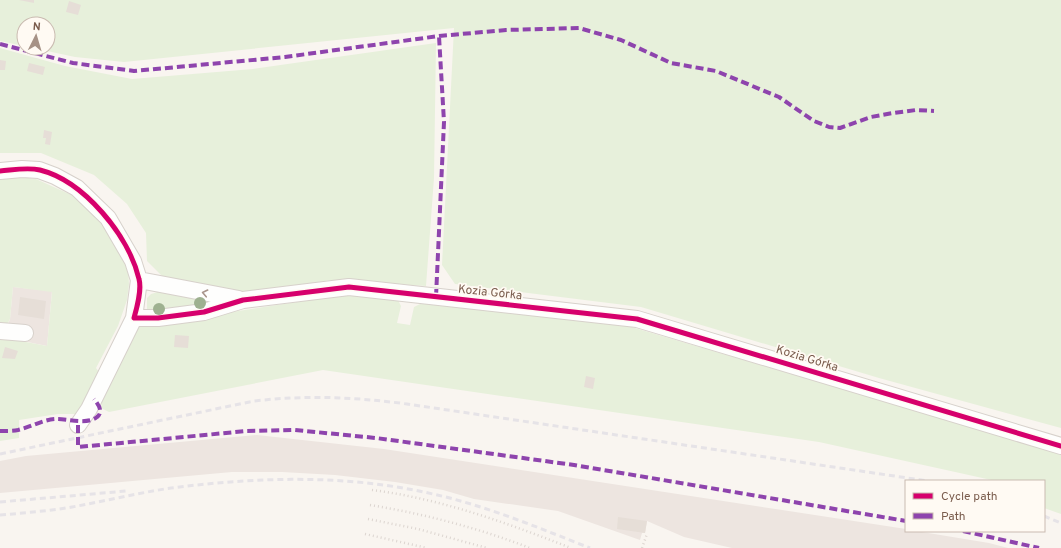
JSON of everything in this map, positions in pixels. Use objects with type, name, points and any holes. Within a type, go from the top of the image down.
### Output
[{"type":"street","points":[[0,171],[22,169],[39,170],[55,176],[77,188],[108,218],[133,260],[139,280],[134,318],[89,409],[78,426]]},
{"type":"street","name":"Kozia Górka","points":[[139,280],[243,300]]},
{"type":"street","name":"Kozia Górka","points":[[134,318],[158,318],[204,312],[243,300],[349,287],[637,319],[1061,446]]},
{"type":"street","points":[[0,331],[25,333]]},
{"type":"path","points":[[372,490],[410,496],[465,510],[521,528],[571,548]]},
{"type":"path","points":[[370,505],[428,516],[463,525],[530,548]]},
{"type":"path","points":[[368,519],[418,529],[487,548]]},
{"type":"path","points":[[365,534],[428,548]]},
{"type":"path","points":[[642,548],[647,534]]},
{"type":"shaded area","points":[[13,287],[52,291],[47,346],[3,337],[10,319]]},
{"type":"shaded area","points":[[257,435],[384,449],[905,529],[905,532],[922,532],[989,543],[1008,548],[732,548],[684,537],[647,521],[645,533],[642,533],[640,540],[558,511],[474,499],[443,490],[395,482],[335,475],[282,472],[232,472],[0,493],[0,461],[26,456]]},
{"type":"green space","points":[[0,0],[1061,0],[1061,428],[879,378],[641,307],[455,284],[442,265],[454,28],[124,62],[75,57],[56,53],[56,16],[16,16],[16,44],[0,41]]},
{"type":"green space","points":[[436,43],[434,178],[426,286],[331,280],[239,294],[163,277],[147,261],[146,233],[127,204],[94,175],[41,153],[0,153],[0,48],[16,52],[16,56],[29,56],[65,66],[132,79],[253,69]]},
{"type":"green space","points":[[12,176],[36,179],[76,197],[97,217],[112,238],[128,269],[129,284],[127,300],[118,326],[96,368],[99,372],[78,414],[58,414],[19,420],[19,438],[0,441],[0,337],[47,346],[52,292],[13,287],[10,319],[6,327],[0,326],[0,179]]},
{"type":"green space","points":[[161,291],[211,300],[213,303],[155,313],[147,310],[147,298],[151,294]]},
{"type":"green space","points":[[336,296],[357,296],[398,300],[401,306],[397,323],[410,325],[414,307],[424,302],[628,326],[1061,453],[1061,514],[1045,508],[1045,480],[991,480],[819,442],[323,370],[109,412],[101,408],[102,401],[134,327]]},
{"type":"building","points":[[19,0],[34,0],[34,3]]},
{"type":"building","points":[[69,1],[81,5],[78,15],[66,12]]},
{"type":"building","points":[[0,60],[6,61],[5,70],[0,70]]},
{"type":"building","points":[[29,63],[45,67],[43,75],[27,71]]},
{"type":"building","points":[[44,130],[52,132],[50,145],[45,144],[46,138],[43,138]]},
{"type":"building","points":[[20,297],[46,301],[44,319],[18,315]]},
{"type":"building","points":[[175,335],[189,336],[188,348],[174,347]]},
{"type":"building","points":[[5,347],[18,351],[15,359],[2,358]]},
{"type":"building","points":[[586,376],[595,378],[593,389],[584,387]]},
{"type":"building","points":[[618,517],[647,521],[645,533],[617,529]]},
{"type":"railway","points":[[0,454],[254,401],[312,397],[407,404],[921,480]]},
{"type":"railway","points":[[0,515],[36,512],[84,505],[159,490],[204,484],[236,481],[302,479],[335,480],[400,488],[453,499],[513,518],[590,548]]},
{"type":"railway","points":[[0,502],[126,491]]},
{"type":"railway","points":[[1045,516],[1061,523]]},
{"type":"marked path","points":[[0,44],[73,63],[134,71],[285,57],[439,36],[506,30],[579,28],[621,40],[671,63],[716,71],[779,97],[814,121],[829,127],[840,128],[871,117],[893,113],[916,110],[934,111]]},
{"type":"marked path","points":[[436,297],[444,122],[439,36]]},
{"type":"marked path","points":[[0,431],[18,430],[52,419],[88,421],[97,417],[100,413],[99,406],[94,399]]},
{"type":"marked path","points":[[78,425],[78,447],[247,431],[295,430],[376,438],[574,465],[905,521]]},
{"type":"marked path","points":[[967,532],[1039,548]]},
{"type":"cycle path","points":[[0,171],[35,169],[56,176],[73,186],[102,212],[126,245],[134,262],[140,283],[140,293],[134,318],[158,318],[204,312],[243,300],[349,287],[637,319],[1061,446]]}]
